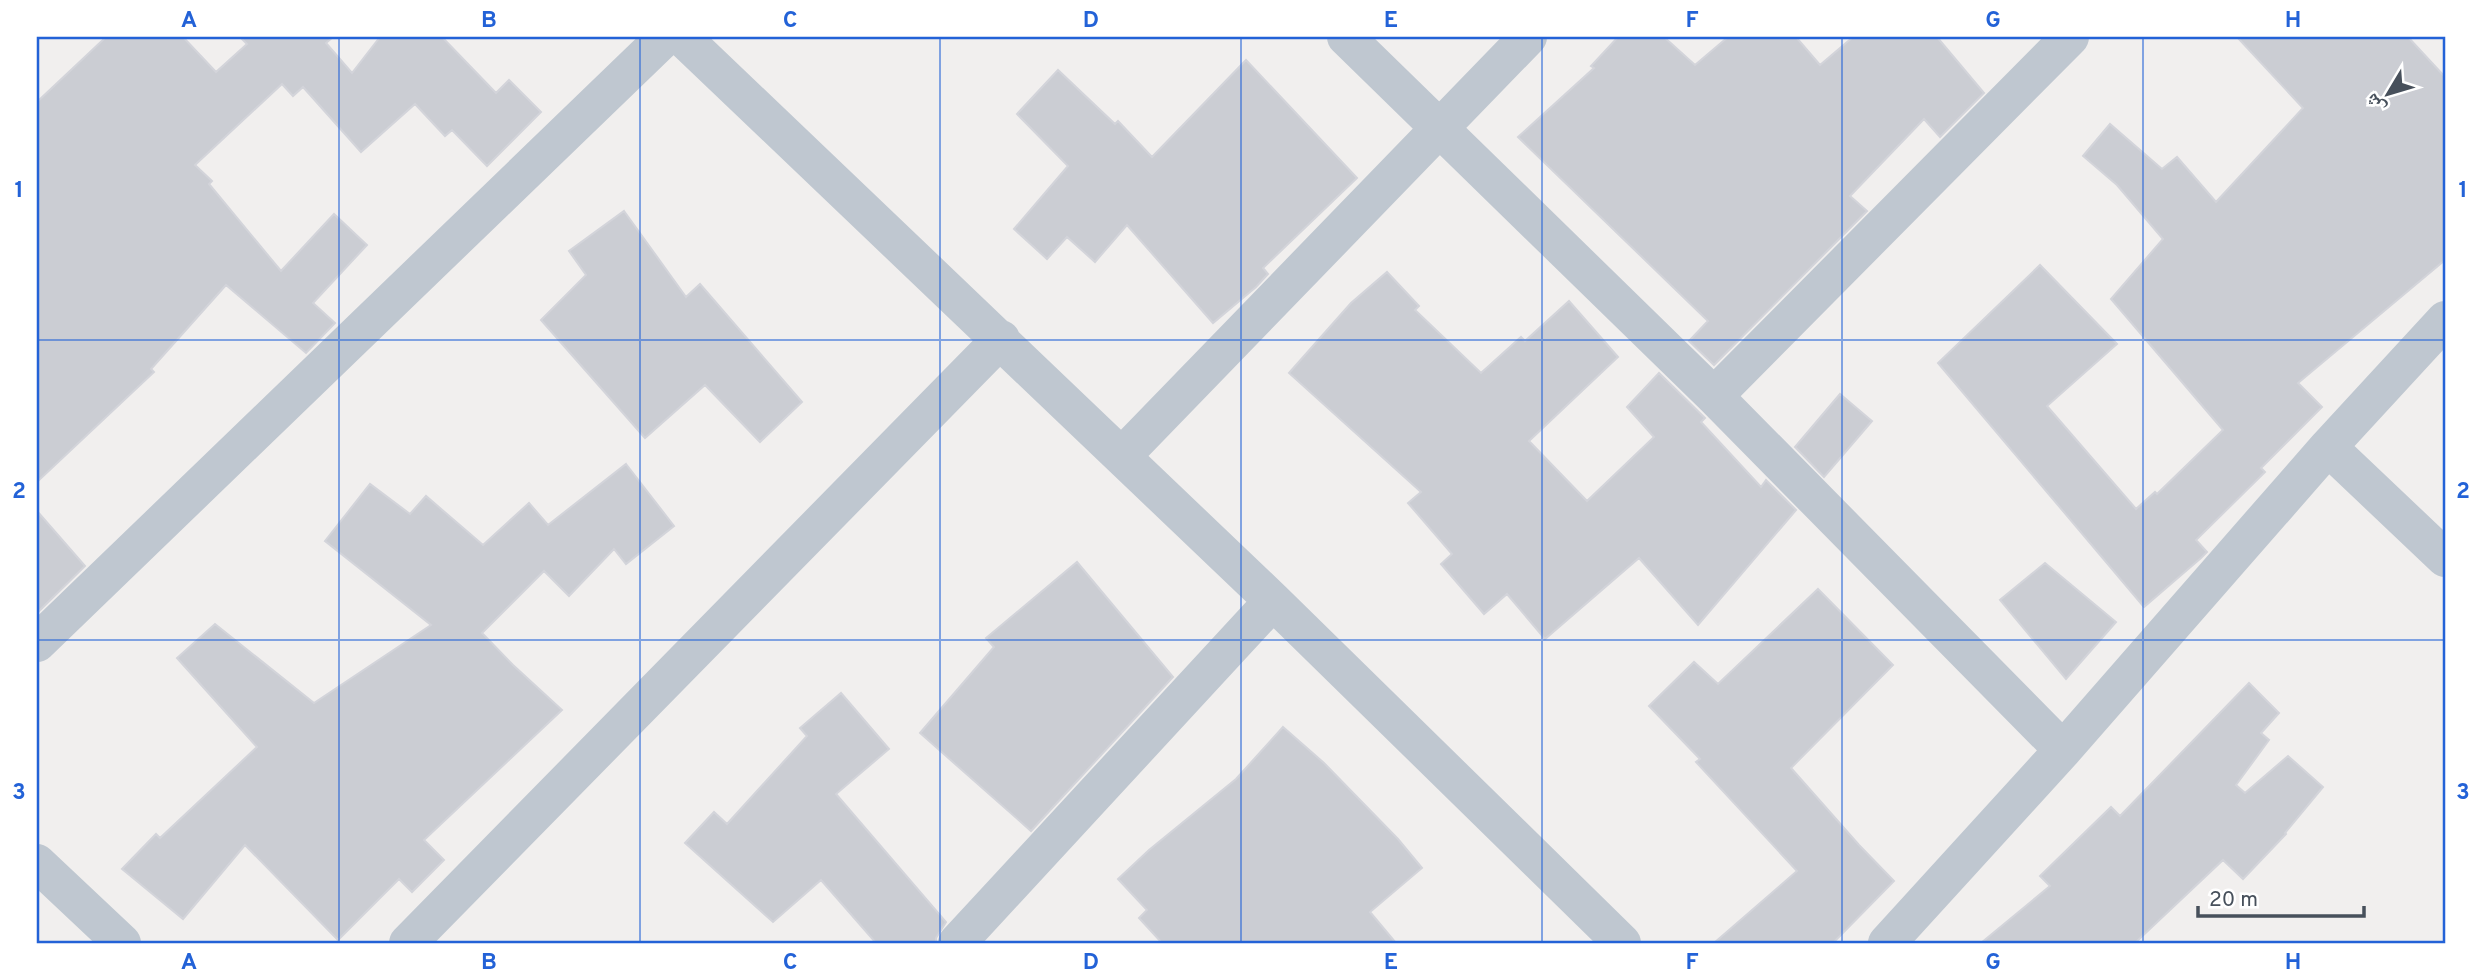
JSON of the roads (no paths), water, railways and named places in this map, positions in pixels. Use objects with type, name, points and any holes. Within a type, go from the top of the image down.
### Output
[{"type":"street","points":[[37,643],[665,37]]},
{"type":"street","points":[[682,37],[1273,601],[1622,943]]},
{"type":"street","points":[[1346,37],[1714,397],[2063,750]]},
{"type":"street","points":[[1122,456],[1528,37]]},
{"type":"street","points":[[1714,397],[2070,37]]},
{"type":"street","points":[[1886,943],[2063,750],[2328,447],[2445,320]]},
{"type":"street","points":[[408,943],[1000,339]]},
{"type":"street","points":[[2328,447],[2445,558]]},
{"type":"street","points":[[957,943],[1273,601]]},
{"type":"street","points":[[37,863],[122,943]]}]
